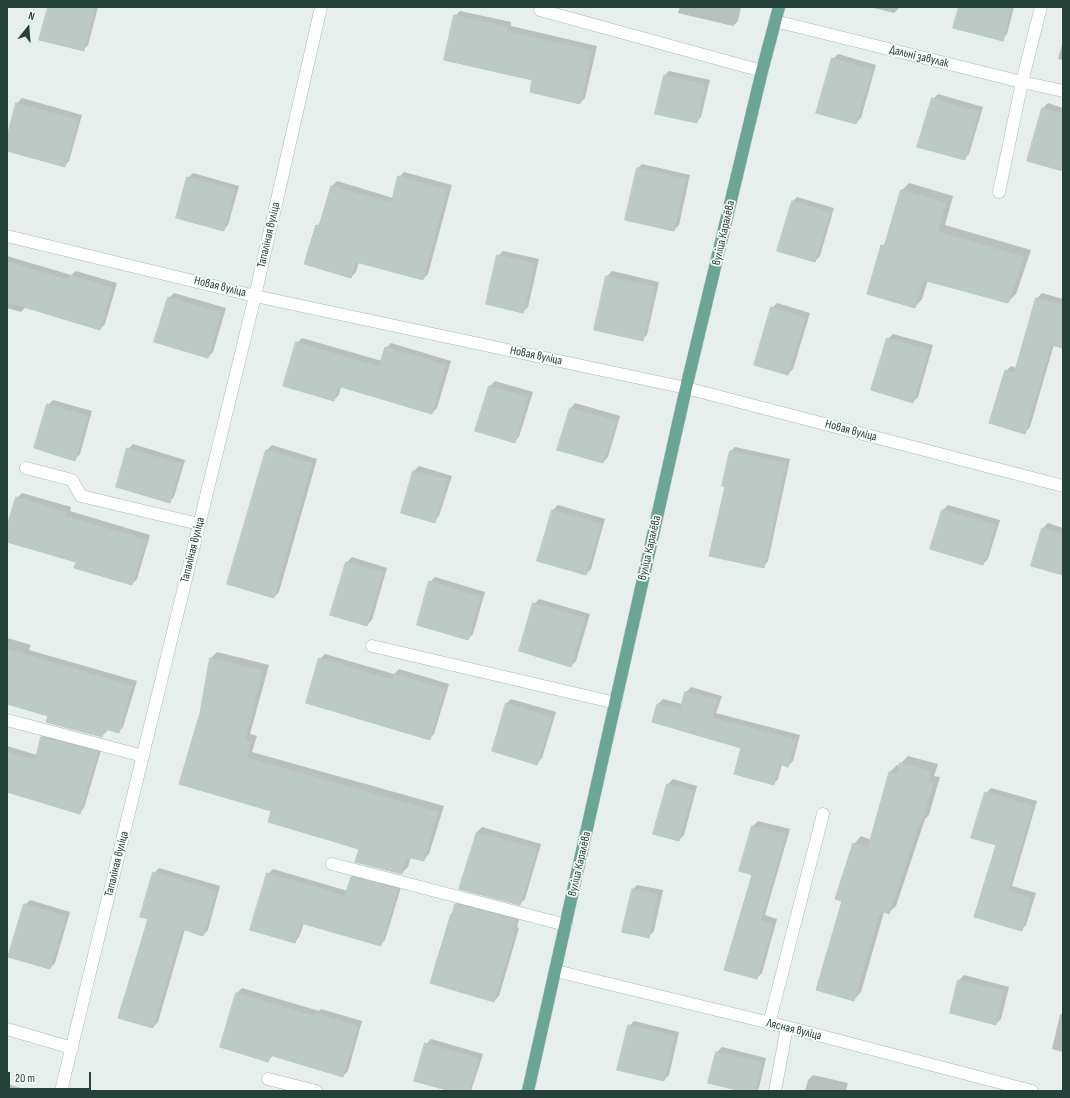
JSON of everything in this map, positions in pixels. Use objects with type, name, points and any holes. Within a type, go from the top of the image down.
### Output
[{"type":"main road","name":"вуліца Каралёва","points":[[528,1091],[686,388],[779,7]]},
{"type":"street","name":"Тапаліная вуліца","points":[[61,1091],[255,296],[321,7]]},
{"type":"street","points":[[999,192],[1022,82],[1042,7]]},
{"type":"street","points":[[540,10],[762,72]]},
{"type":"street","name":"Дальні завулак","points":[[775,21],[1063,91]]},
{"type":"street","name":"Новая вуліца","points":[[7,236],[255,296],[686,388],[1063,486]]},
{"type":"street","points":[[26,468],[72,480],[81,496],[199,524]]},
{"type":"street","points":[[372,646],[616,703]]},
{"type":"street","points":[[7,720],[143,756]]},
{"type":"street","points":[[769,1024],[823,814]]},
{"type":"street","points":[[332,864],[566,925]]},
{"type":"street","name":"Лясная вуліца","points":[[556,971],[1032,1091]]},
{"type":"street","points":[[775,1091],[787,1028]]},
{"type":"street","points":[[7,1029],[72,1048]]},
{"type":"street","points":[[268,1079],[316,1091]]},
{"type":"building","points":[[48,7],[95,7],[84,51],[39,40]]},
{"type":"building","points":[[959,7],[1011,7],[1003,41],[953,28]]},
{"type":"building","points":[[454,15],[507,27],[506,31],[592,51],[580,104],[530,92],[532,80],[444,60]]},
{"type":"building","points":[[832,58],[872,70],[856,124],[816,113]]},
{"type":"building","points":[[664,75],[705,85],[697,123],[655,114]]},
{"type":"building","points":[[932,98],[979,112],[965,160],[917,147]]},
{"type":"building","points":[[16,103],[78,120],[65,167],[7,151],[7,137]]},
{"type":"building","points":[[1042,108],[1063,114],[1063,171],[1027,161]]},
{"type":"building","points":[[637,168],[686,179],[674,231],[625,220]]},
{"type":"building","points":[[398,176],[447,190],[423,280],[356,262],[351,278],[304,264],[316,225],[319,226],[331,186],[391,203]]},
{"type":"building","points":[[187,177],[235,190],[224,231],[176,218]]},
{"type":"building","points":[[901,190],[946,203],[938,232],[1024,257],[1008,303],[923,280],[915,308],[867,294],[881,245],[884,246]]},
{"type":"building","points":[[792,201],[830,213],[815,262],[777,251]]},
{"type":"building","points":[[497,255],[535,264],[523,313],[486,304]]},
{"type":"building","points":[[7,262],[68,280],[70,275],[112,288],[100,330],[7,302]]},
{"type":"building","points":[[606,276],[655,287],[643,341],[594,330]]},
{"type":"building","points":[[168,297],[221,313],[208,358],[154,342]]},
{"type":"building","points":[[1036,298],[1063,305],[1063,348],[1051,345],[1025,434],[989,423],[1005,370],[1014,373]]},
{"type":"building","points":[[771,307],[805,318],[788,375],[754,365]]},
{"type":"building","points":[[887,338],[929,350],[913,403],[871,390]]},
{"type":"building","points":[[296,342],[379,367],[385,347],[446,365],[432,414],[338,386],[334,401],[283,386]]},
{"type":"building","points":[[489,386],[528,397],[515,443],[475,431]]},
{"type":"building","points":[[47,404],[88,416],[75,461],[34,448]]},
{"type":"building","points":[[570,408],[616,421],[603,463],[557,450]]},
{"type":"building","points":[[127,448],[181,464],[170,503],[116,487]]},
{"type":"building","points":[[266,450],[312,463],[274,598],[227,584]]},
{"type":"building","points":[[730,451],[786,463],[764,568],[709,556],[725,487],[722,486]]},
{"type":"building","points":[[413,471],[447,480],[435,523],[401,513]]},
{"type":"building","points":[[16,497],[66,512],[65,516],[146,540],[132,585],[74,568],[76,562],[7,542],[7,527]]},
{"type":"building","points":[[552,510],[601,524],[586,575],[537,561]]},
{"type":"building","points":[[942,510],[996,525],[983,565],[930,549]]},
{"type":"building","points":[[1042,528],[1063,534],[1063,575],[1031,566]]},
{"type":"building","points":[[346,562],[383,572],[367,626],[330,615]]},
{"type":"building","points":[[429,581],[481,597],[468,640],[417,625]]},
{"type":"building","points":[[533,603],[585,618],[571,667],[519,651]]},
{"type":"building","points":[[7,649],[132,686],[119,733],[105,729],[102,737],[46,722],[48,716],[7,704]]},
{"type":"building","points":[[210,658],[263,671],[245,740],[251,742],[247,758],[438,812],[424,861],[407,857],[402,874],[355,862],[359,849],[268,822],[271,811],[179,784],[200,713]]},
{"type":"building","points":[[319,658],[392,680],[394,674],[445,689],[430,740],[306,703]]},
{"type":"building","points":[[685,692],[717,700],[712,718],[796,740],[788,767],[779,764],[774,785],[734,774],[741,748],[652,722],[657,704],[680,710]]},
{"type":"building","points":[[506,703],[552,717],[537,765],[492,751]]},
{"type":"building","points":[[41,737],[98,752],[80,814],[7,792],[7,752],[35,760]]},
{"type":"building","points":[[900,763],[931,771],[928,783],[933,784],[922,823],[920,822],[889,914],[880,911],[854,1001],[816,990],[842,901],[835,899],[853,843],[868,848],[889,772],[897,774]]},
{"type":"building","points":[[667,784],[693,791],[679,841],[653,834]]},
{"type":"building","points":[[985,792],[1033,806],[1008,891],[1031,898],[1022,931],[974,917],[996,845],[971,838]]},
{"type":"building","points":[[752,826],[786,834],[761,920],[773,924],[757,979],[724,970],[752,875],[739,871]]},
{"type":"building","points":[[477,832],[537,849],[520,905],[459,889]]},
{"type":"building","points":[[153,872],[216,891],[203,936],[182,929],[153,1028],[118,1018],[148,919],[140,917]]},
{"type":"building","points":[[267,873],[345,896],[351,877],[398,889],[381,946],[301,923],[295,943],[250,930]]},
{"type":"building","points":[[632,889],[658,895],[649,938],[622,932]]},
{"type":"building","points":[[24,904],[66,916],[50,969],[8,957]]},
{"type":"building","points":[[455,904],[516,920],[512,932],[515,933],[494,1002],[430,983]]},
{"type":"building","points":[[958,980],[1004,991],[996,1025],[950,1013]]},
{"type":"building","points":[[236,993],[314,1016],[315,1013],[358,1026],[343,1077],[270,1055],[268,1062],[220,1047]]},
{"type":"building","points":[[628,1025],[675,1036],[664,1081],[617,1070]]},
{"type":"building","points":[[425,1043],[479,1059],[469,1091],[450,1091],[414,1081]]},
{"type":"building","points":[[716,1052],[762,1062],[755,1091],[741,1091],[708,1083]]}]
